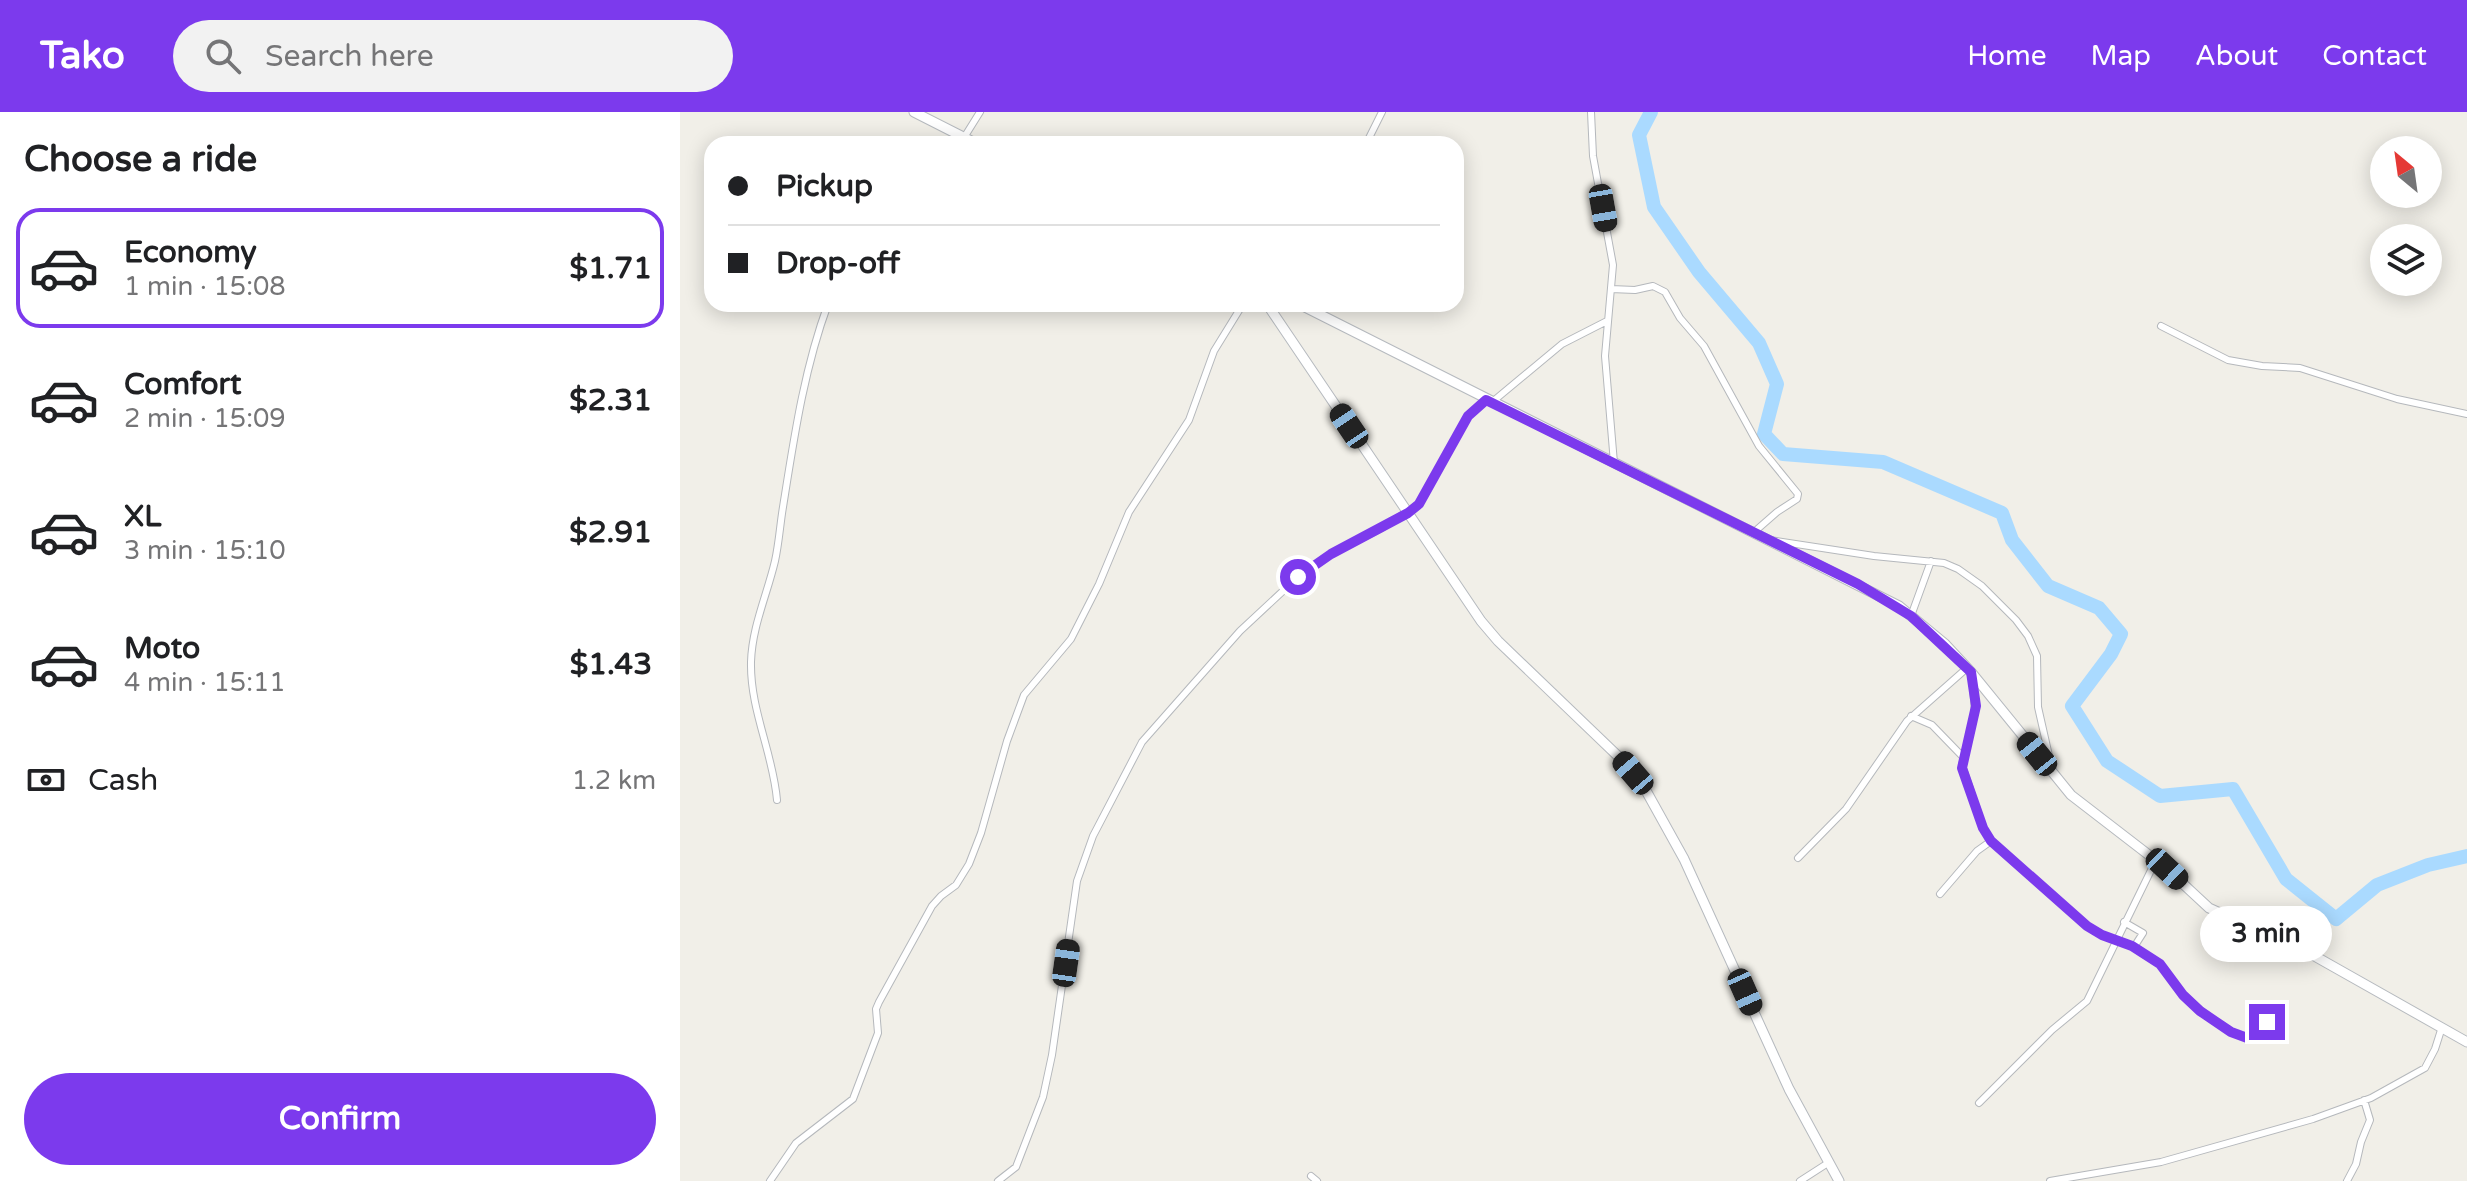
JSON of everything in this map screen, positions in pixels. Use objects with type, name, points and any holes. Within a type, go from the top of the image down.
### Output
[{"type":"street","points":[[914,112],[955,136]]},
{"type":"street","points":[[966,136],[980,112]]},
{"type":"street","points":[[1370,136],[1382,112]]},
{"type":"street","points":[[1591,112],[1593,156],[1613,265],[1605,356],[1614,463]]},
{"type":"street","points":[[1611,289],[1635,290],[1653,286],[1665,292],[1680,318],[1704,346],[1759,446],[1798,494],[1797,499],[1753,533]]},
{"type":"street","points":[[777,800],[773,764],[755,701],[752,648],[758,615],[775,559],[810,354],[825,312]]},
{"type":"street","points":[[770,1181],[796,1143],[853,1099],[878,1033],[876,1009],[879,1002],[932,906],[956,885],[976,847],[1021,701],[1071,639],[1099,584],[1133,503],[1189,420],[1214,351],[1238,312]]},
{"type":"street","points":[[1272,312],[1473,610],[1498,641],[1621,759],[1644,787],[1684,859],[1789,1089],[1839,1181]]},
{"type":"street","points":[[1314,312],[1488,402],[1873,591],[1911,616],[1969,670],[2054,776],[2091,811],[2156,860],[2216,912],[2285,940],[2467,1042]]},
{"type":"street","points":[[998,1181],[1016,1167],[1043,1097],[1077,881],[1093,836],[1134,755],[1159,720],[1240,631],[1298,577],[1331,554],[1408,513],[1421,501],[1468,416],[1562,344],[1607,321]]},
{"type":"street","points":[[2161,326],[2225,359],[2271,367],[2300,368],[2397,399],[2467,414]]},
{"type":"street","points":[[1769,540],[1931,561],[1952,566],[1982,586],[2028,636],[2037,656],[2038,707],[2054,776]]},
{"type":"street","points":[[1911,616],[1931,561]]},
{"type":"street","points":[[1798,858],[1846,809],[1911,716],[1969,670]]},
{"type":"street","points":[[1969,670],[1975,712],[1962,768],[1983,828],[1991,841],[2081,922],[2102,935],[2134,947],[2163,966],[2190,1002],[2231,1032],[2250,1039],[2267,1022]]},
{"type":"street","points":[[1911,716],[1932,725],[1963,757]]},
{"type":"street","points":[[1940,894],[1977,851],[1991,841]]},
{"type":"street","points":[[1979,1103],[2052,1030],[2087,1001],[2156,860]]},
{"type":"street","points":[[2124,922],[2143,933],[2134,947]]},
{"type":"street","points":[[2050,1181],[2161,1162],[2313,1119],[2364,1100],[2425,1068],[2442,1027]]},
{"type":"street","points":[[2347,1181],[2356,1164],[2370,1120],[2364,1100]]},
{"type":"street","points":[[1800,1181],[1828,1163]]},
{"type":"waterway","points":[[1651,112],[1639,135],[1654,207],[1699,272],[1759,343],[1777,384],[1764,434],[1783,454],[1883,462],[2002,513],[2012,540],[2048,586],[2099,608],[2121,634],[2111,654],[2072,706],[2107,761],[2160,796],[2233,789],[2286,879],[2336,919],[2377,885],[2428,865],[2467,856]]},
{"type":"route","points":[[1298,577],[1331,554],[1382,528],[1419,504],[1468,416],[1486,400],[1899,606],[1945,644],[1971,672],[1976,706],[1962,768],[1983,828],[1991,841],[2087,926],[2132,946],[2163,966],[2183,995],[2223,1027],[2250,1039],[2267,1022]]}]
